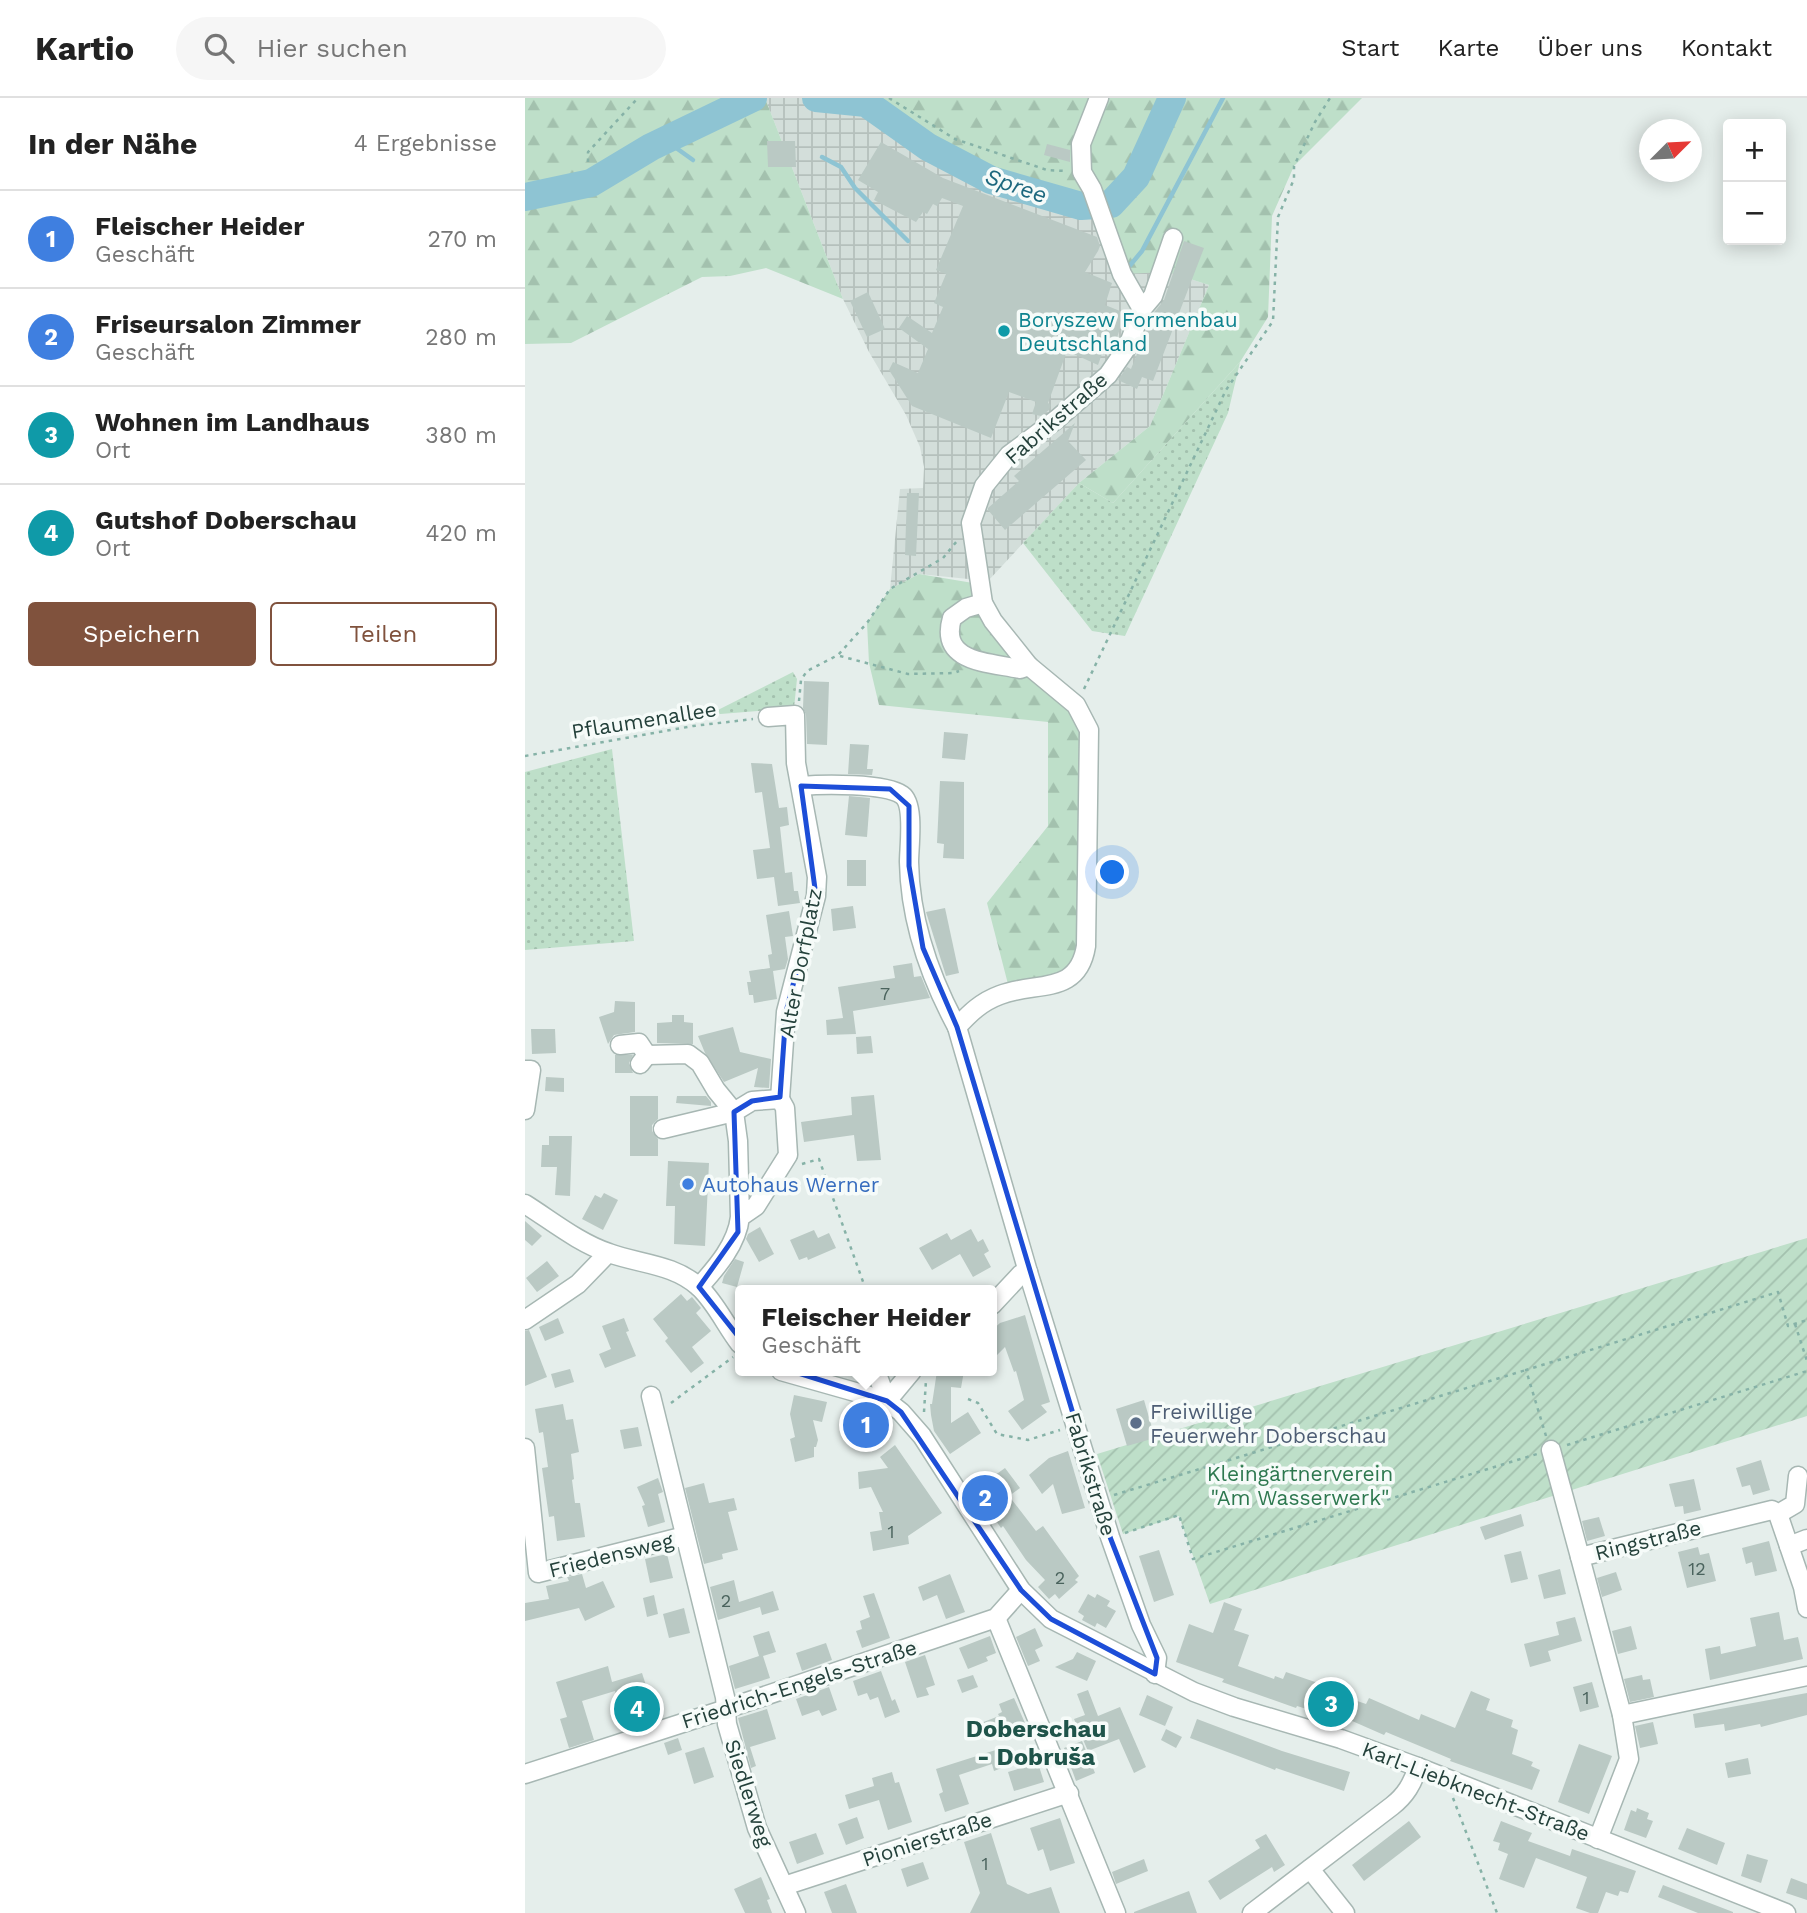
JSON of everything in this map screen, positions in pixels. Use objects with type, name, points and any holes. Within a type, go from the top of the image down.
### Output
[{"type":"street","points":[[1099,98],[1081,144],[1083,172],[1122,274],[1142,309]]},
{"type":"street","name":"Fabrikstraße","points":[[957,1027],[977,1005],[1002,994],[1063,982],[1076,973],[1084,961],[1086,946],[1089,730],[1076,705],[1029,666],[993,621],[983,603],[971,523],[984,486],[1009,455],[1057,419],[1108,375],[1128,346],[1142,309],[1153,296],[1173,237]]},
{"type":"street","points":[[983,603],[966,608],[952,618],[950,642],[960,654],[1020,669],[1029,666]]},
{"type":"street","points":[[768,717],[795,715],[794,744],[801,786]]},
{"type":"street","points":[[768,717],[794,744]]},
{"type":"street","name":"Fabrikstraße","points":[[801,786],[822,784],[890,789],[905,796],[909,806],[909,866],[923,948],[945,1005],[957,1027],[1028,1272],[1110,1537],[1140,1625],[1157,1658],[1155,1674]]},
{"type":"street","name":"Alter Dorfplatz","points":[[788,1155],[785,1108],[780,1099],[786,1012],[816,896],[817,877],[801,786]]},
{"type":"street","points":[[620,1045],[639,1043],[643,1060],[688,1054],[700,1063],[716,1090],[734,1112],[738,1141],[738,1232],[717,1267],[699,1287]]},
{"type":"street","points":[[525,1070],[531,1070],[525,1110]]},
{"type":"street","points":[[663,1129],[734,1112],[751,1101],[780,1099]]},
{"type":"street","points":[[740,1217],[756,1206],[788,1155]]},
{"type":"street","points":[[525,1204],[608,1253],[662,1267],[681,1275],[699,1287],[735,1337]]},
{"type":"street","points":[[525,1320],[578,1284],[608,1253]]},
{"type":"street","points":[[997,1300],[1021,1274],[1028,1272]]},
{"type":"street","points":[[799,1376],[887,1401]]},
{"type":"street","points":[[878,1376],[887,1401]]},
{"type":"street","points":[[887,1401],[907,1376]]},
{"type":"street","name":"Karl-Liebknecht-Straße","points":[[887,1401],[901,1412],[922,1436],[1021,1590],[1051,1619],[1155,1674],[1234,1707],[1341,1739],[1786,1913]]},
{"type":"street","name":"Friedensweg","points":[[654,1404],[726,1709]]},
{"type":"street","name":"Friedensweg","points":[[525,1448],[538,1573],[685,1536]]},
{"type":"street","points":[[1551,1450],[1580,1557]]},
{"type":"street","points":[[1798,1476],[1795,1504],[1779,1514],[1803,1587],[1807,1608]]},
{"type":"street","name":"Ringstraße","points":[[1598,1839],[1629,1759],[1622,1715],[1580,1557],[1772,1510],[1779,1514]]},
{"type":"street","points":[[1789,1546],[1807,1539]]},
{"type":"street","name":"Friedrich-Engels-Straße","points":[[525,1774],[996,1618],[1021,1590]]},
{"type":"street","points":[[996,1618],[1116,1913]]},
{"type":"street","points":[[1622,1715],[1807,1676]]},
{"type":"street","name":"Siedlerweg","points":[[726,1709],[727,1724],[757,1828],[796,1913]]},
{"type":"street","points":[[1252,1913],[1405,1795],[1418,1768]]},
{"type":"street","name":"Pionierstraße","points":[[785,1886],[1069,1793]]},
{"type":"street","points":[[1310,1869],[1345,1913]]},
{"type":"path","points":[[588,162],[589,152],[638,98]]},
{"type":"path","points":[[889,98],[955,139],[1047,170],[1083,172]]},
{"type":"path","points":[[1076,705],[1226,390],[1273,321],[1278,217],[1294,179],[1294,166],[1330,98]]},
{"type":"path","points":[[795,715],[800,680],[807,671],[838,655],[867,623],[890,589],[943,558],[971,523]]},
{"type":"path","points":[[838,655],[908,674],[954,673],[981,660]]},
{"type":"path","name":"Pflaumenallee","points":[[525,756],[693,726],[768,717]]},
{"type":"path","points":[[788,1155],[799,1165],[819,1159],[864,1285]]},
{"type":"path","points":[[1098,1499],[1778,1292],[1789,1325],[1807,1320]]},
{"type":"path","points":[[1795,1324],[1807,1361]]},
{"type":"path","points":[[654,1404],[735,1355]]},
{"type":"path","points":[[1526,1370],[1551,1450]]},
{"type":"path","points":[[1110,1537],[1178,1516],[1193,1559],[1807,1371]]},
{"type":"path","points":[[922,1436],[927,1376]]},
{"type":"path","points":[[968,1399],[978,1403],[997,1434],[1028,1440],[1076,1425]]},
{"type":"path","points":[[1446,1779],[1496,1913]]},
{"type":"highlighted area","points":[[801,786],[890,789],[909,806],[909,866],[923,948],[957,1027],[1110,1537],[1157,1658],[1155,1674],[1051,1619],[1021,1590],[901,1412],[887,1401],[757,1360],[699,1287],[738,1232],[734,1112],[752,1101],[780,1097],[786,1012],[816,896]]},
{"type":"shaded area","points":[[765,98],[816,98],[866,103],[928,147],[991,180],[1081,206],[1168,272],[1209,285],[1150,426],[1079,483],[988,581],[919,574],[890,589],[900,489],[923,488],[924,467],[920,447],[906,415],[869,352],[843,299]]},
{"type":"green space","points":[[525,98],[765,98],[843,299],[766,268],[730,276],[702,277],[571,343],[525,344]]},
{"type":"green space","points":[[817,98],[1362,98],[1294,166],[1272,216],[1268,317],[1240,362],[1113,503],[1079,483],[1150,426],[1209,285],[1168,272],[1122,274],[1104,224],[1081,206],[991,180],[928,147],[866,103]]},
{"type":"green space","points":[[1240,362],[1228,413],[1125,636],[1092,631],[1023,543],[1079,483],[1113,503]]},
{"type":"green space","points":[[919,574],[973,583],[1056,688],[1082,730],[1077,955],[1068,970],[1009,988],[987,903],[1048,826],[1048,722],[879,705],[869,663],[867,623],[890,589]]},
{"type":"green space","points":[[793,672],[797,679],[794,708],[708,715]]},
{"type":"green space","points":[[612,749],[634,941],[525,950],[525,772]]},
{"type":"green space","name":"Kleingärtnerverein \"Am Wasserwerk\"","points":[[1807,1238],[1807,1416],[1210,1604],[1179,1516],[1123,1534],[1097,1454]]},
{"type":"building","points":[[767,141],[795,141],[796,167],[768,167]]},
{"type":"building","name":"Boryszew Formenbau Deutschland","points":[[881,142],[943,178],[1097,237],[1100,246],[1085,272],[1112,283],[1105,305],[1125,313],[1114,347],[1111,350],[1104,348],[1098,365],[1067,351],[1048,403],[1051,405],[1049,410],[1041,416],[1032,414],[1036,402],[1009,392],[991,438],[912,406],[889,370],[893,362],[918,373],[928,349],[899,328],[907,316],[932,333],[943,307],[934,303],[946,274],[936,270],[963,206],[942,198],[937,206],[933,204],[927,214],[923,212],[916,222],[874,200],[878,192],[858,180]]},
{"type":"building","points":[[1047,144],[1070,150],[1070,162],[1044,155]]},
{"type":"building","points":[[1184,241],[1204,248],[1153,381],[1142,377],[1137,389],[1118,380],[1127,367],[1131,369],[1153,314],[1164,300]]},
{"type":"building","points":[[868,292],[885,329],[867,337],[850,301]]},
{"type":"building","points":[[1075,423],[1068,441],[1086,460],[1005,530],[988,508],[1019,481],[1014,476]]},
{"type":"building","points":[[907,493],[919,493],[916,556],[905,555]]},
{"type":"building","points":[[804,681],[829,682],[827,745],[807,744],[806,715],[803,708]]},
{"type":"building","points":[[944,732],[968,734],[965,760],[942,758]]},
{"type":"building","points":[[850,744],[869,745],[867,769],[873,769],[872,775],[848,774]]},
{"type":"building","points":[[751,763],[772,764],[779,808],[787,807],[789,825],[780,827],[785,873],[792,872],[794,891],[798,891],[800,903],[778,906],[774,877],[757,879],[753,850],[770,848],[762,792],[755,793]]},
{"type":"building","points":[[940,781],[964,782],[964,859],[943,858],[944,844],[937,843]]},
{"type":"building","points":[[849,796],[870,798],[867,837],[845,835]]},
{"type":"building","points":[[847,860],[866,860],[866,886],[847,886]]},
{"type":"building","points":[[853,906],[856,928],[833,931],[831,909]]},
{"type":"building","points":[[945,908],[959,973],[946,976],[926,912]]},
{"type":"building","points":[[789,911],[793,936],[785,937],[788,959],[785,969],[773,971],[777,999],[754,1003],[753,995],[749,995],[749,971],[770,968],[768,955],[772,954],[766,915]]},
{"type":"building","points":[[912,963],[914,977],[921,976],[930,998],[853,1011],[856,1034],[827,1035],[826,1020],[843,1018],[838,987],[895,978],[893,966]]},
{"type":"building","points":[[615,1001],[635,1002],[635,1032],[614,1035],[608,1044],[599,1017],[614,1012]]},
{"type":"building","points":[[672,1015],[684,1015],[684,1022],[693,1023],[693,1044],[657,1043],[657,1023],[672,1022]]},
{"type":"building","points":[[733,1027],[740,1052],[771,1059],[769,1088],[754,1087],[758,1068],[724,1082],[705,1053],[698,1036]]},
{"type":"building","points":[[531,1029],[555,1029],[556,1053],[532,1054]]},
{"type":"building","points":[[871,1036],[873,1053],[857,1054],[856,1037]]},
{"type":"building","points":[[615,1055],[633,1055],[629,1063],[633,1073],[615,1073]]},
{"type":"building","points":[[546,1077],[564,1078],[564,1092],[545,1091]]},
{"type":"building","points":[[874,1095],[881,1160],[857,1161],[854,1135],[804,1142],[801,1122],[852,1115],[851,1097]]},
{"type":"building","points":[[630,1096],[658,1096],[658,1119],[652,1125],[652,1131],[658,1139],[658,1156],[630,1156]]},
{"type":"building","points":[[677,1096],[706,1096],[711,1106],[676,1103]]},
{"type":"building","points":[[549,1136],[572,1136],[570,1196],[555,1195],[557,1167],[541,1167],[542,1145],[549,1145]]},
{"type":"building","name":"Autohaus Werner","points":[[668,1161],[709,1163],[705,1246],[674,1244],[675,1206],[666,1206]]},
{"type":"building","points":[[604,1193],[618,1200],[603,1230],[582,1219],[595,1195],[601,1198]]},
{"type":"building","points":[[525,1221],[542,1236],[532,1246],[525,1240]]},
{"type":"building","points":[[760,1227],[774,1254],[759,1262],[746,1239],[748,1234]]},
{"type":"building","points":[[971,1229],[978,1242],[983,1239],[989,1251],[984,1254],[991,1267],[973,1277],[960,1254],[932,1270],[919,1248],[947,1233],[951,1240]]},
{"type":"building","points":[[814,1230],[818,1238],[829,1233],[836,1248],[808,1260],[807,1257],[799,1260],[790,1240]]},
{"type":"building","points":[[735,1259],[744,1262],[738,1285],[722,1283]]},
{"type":"building","points":[[547,1261],[559,1276],[537,1292],[526,1278]]},
{"type":"building","points":[[681,1294],[687,1301],[692,1297],[701,1308],[696,1313],[711,1331],[692,1347],[704,1363],[691,1373],[665,1341],[668,1338],[653,1319]]},
{"type":"building","points":[[1025,1315],[1050,1402],[1041,1405],[1047,1412],[1022,1430],[1008,1411],[1024,1400],[1016,1371],[1014,1372],[1005,1347],[997,1355],[997,1326]]},
{"type":"building","points":[[558,1318],[564,1333],[545,1341],[539,1327]]},
{"type":"building","points":[[624,1318],[629,1331],[626,1332],[636,1356],[605,1368],[599,1354],[611,1349],[602,1326]]},
{"type":"building","points":[[529,1330],[547,1377],[525,1386],[525,1331]]},
{"type":"building","points":[[570,1369],[574,1382],[555,1388],[551,1374]]},
{"type":"building","points":[[936,1376],[963,1376],[961,1388],[951,1387],[951,1423],[968,1412],[981,1433],[950,1454],[934,1431],[932,1404]]},
{"type":"building","points":[[794,1395],[827,1402],[822,1422],[813,1420],[818,1440],[814,1447],[814,1457],[795,1462],[790,1439],[795,1437],[790,1414]]},
{"type":"building","name":"Freiwillige Feuerwehr Doberschau","points":[[1144,1400],[1155,1438],[1127,1446],[1116,1409]]},
{"type":"building","points":[[563,1404],[566,1420],[573,1419],[579,1452],[571,1454],[572,1480],[575,1503],[580,1503],[585,1537],[557,1541],[554,1516],[549,1517],[542,1468],[548,1467],[543,1432],[539,1433],[535,1409]]},
{"type":"building","points":[[855,1409],[886,1424],[877,1441],[847,1426]]},
{"type":"building","points":[[638,1427],[642,1446],[624,1449],[620,1430]]},
{"type":"building","points":[[895,1445],[942,1513],[908,1536],[909,1544],[873,1551],[870,1532],[882,1530],[879,1512],[883,1512],[871,1487],[859,1489],[858,1472],[888,1468],[880,1457]]},
{"type":"building","points":[[1068,1451],[1085,1508],[1062,1514],[1053,1484],[1042,1494],[1029,1475],[1049,1458]]},
{"type":"building","points":[[1761,1460],[1770,1490],[1753,1495],[1750,1485],[1742,1487],[1736,1468]]},
{"type":"building","points":[[1005,1468],[1020,1488],[1009,1496],[1036,1531],[1043,1526],[1079,1576],[1075,1580],[1078,1582],[1059,1599],[1055,1594],[1049,1599],[1038,1587],[1045,1580],[1026,1560],[1003,1526],[1001,1528],[971,1485],[988,1474],[991,1478]]},
{"type":"building","points":[[658,1478],[663,1492],[658,1494],[665,1522],[648,1527],[642,1506],[645,1505],[637,1487]]},
{"type":"building","points":[[1694,1479],[1701,1510],[1684,1514],[1683,1506],[1675,1507],[1669,1484]]},
{"type":"building","points":[[704,1483],[709,1503],[734,1498],[737,1510],[728,1512],[738,1550],[722,1554],[723,1559],[704,1564],[685,1488]]},
{"type":"building","points":[[1521,1514],[1524,1526],[1485,1540],[1480,1527]]},
{"type":"building","points":[[1599,1517],[1605,1536],[1587,1541],[1582,1521]]},
{"type":"building","points":[[1769,1541],[1777,1571],[1755,1576],[1752,1562],[1746,1564],[1742,1548]]},
{"type":"building","points":[[1698,1547],[1700,1555],[1709,1553],[1716,1581],[1687,1588],[1678,1552]]},
{"type":"building","points":[[1159,1550],[1174,1595],[1154,1602],[1139,1556]]},
{"type":"building","points":[[1521,1551],[1528,1579],[1511,1583],[1504,1555]]},
{"type":"building","points":[[667,1554],[673,1578],[650,1583],[645,1559]]},
{"type":"building","points":[[1560,1569],[1566,1594],[1544,1599],[1538,1575]]},
{"type":"building","points":[[1616,1572],[1622,1590],[1602,1597],[1597,1578]]},
{"type":"building","points":[[582,1574],[586,1588],[603,1581],[615,1607],[585,1621],[579,1608],[525,1621],[525,1603],[549,1599],[546,1586],[569,1581],[567,1577]]},
{"type":"building","points":[[950,1574],[965,1612],[946,1619],[937,1595],[923,1601],[918,1587]]},
{"type":"building","points":[[734,1580],[739,1602],[773,1591],[779,1610],[762,1615],[760,1607],[718,1620],[710,1587]]},
{"type":"building","points":[[874,1593],[890,1638],[862,1648],[856,1631],[862,1629],[860,1621],[870,1617],[863,1596]]},
{"type":"building","points":[[1088,1594],[1095,1598],[1097,1594],[1110,1601],[1107,1606],[1116,1611],[1106,1628],[1097,1623],[1095,1627],[1082,1620],[1084,1616],[1078,1612]]},
{"type":"building","points":[[654,1595],[658,1614],[647,1617],[643,1598]]},
{"type":"building","points":[[1224,1602],[1242,1609],[1234,1630],[1249,1635],[1238,1666],[1274,1679],[1275,1676],[1283,1679],[1286,1672],[1318,1683],[1316,1687],[1366,1704],[1369,1698],[1419,1720],[1421,1714],[1455,1728],[1471,1691],[1490,1699],[1486,1710],[1513,1720],[1511,1727],[1518,1730],[1512,1754],[1533,1762],[1531,1766],[1540,1770],[1532,1790],[1450,1761],[1451,1759],[1386,1732],[1384,1735],[1343,1717],[1342,1720],[1297,1706],[1296,1708],[1222,1682],[1224,1679],[1176,1662],[1189,1624],[1213,1633]]},
{"type":"building","points":[[684,1608],[690,1633],[669,1638],[663,1614]]},
{"type":"building","points":[[1779,1612],[1784,1640],[1798,1637],[1803,1659],[1710,1680],[1705,1649],[1720,1646],[1721,1654],[1756,1646],[1750,1618]]},
{"type":"building","points":[[1575,1617],[1582,1641],[1548,1651],[1551,1661],[1530,1667],[1524,1644],[1559,1635],[1556,1622]]},
{"type":"building","points":[[1631,1626],[1637,1649],[1618,1654],[1612,1631]]},
{"type":"building","points":[[1035,1628],[1043,1646],[1035,1650],[1040,1661],[1028,1666],[1016,1637]]},
{"type":"building","points":[[769,1631],[776,1652],[763,1656],[770,1678],[735,1689],[729,1666],[759,1656],[753,1636]]},
{"type":"building","points":[[990,1636],[996,1653],[986,1657],[988,1661],[968,1669],[959,1648]]},
{"type":"building","points":[[826,1643],[832,1660],[802,1671],[796,1653]]},
{"type":"building","points":[[1077,1652],[1096,1661],[1087,1681],[1055,1667],[1073,1659]]},
{"type":"building","points":[[925,1655],[935,1685],[926,1688],[929,1695],[917,1698],[905,1662]]},
{"type":"building","points":[[608,1666],[612,1682],[642,1673],[657,1719],[627,1729],[615,1691],[582,1701],[594,1740],[569,1748],[560,1719],[567,1717],[556,1682]]},
{"type":"building","points":[[881,1671],[892,1701],[895,1699],[900,1712],[885,1718],[878,1697],[870,1700],[867,1693],[858,1696],[853,1681]]},
{"type":"building","points":[[973,1675],[978,1687],[962,1693],[957,1680]]},
{"type":"building","points":[[1642,1675],[1643,1680],[1650,1679],[1654,1697],[1630,1702],[1624,1679]]},
{"type":"building","points":[[1592,1682],[1599,1707],[1580,1712],[1573,1687]]},
{"type":"building","points":[[829,1687],[837,1710],[822,1716],[819,1710],[802,1716],[796,1699]]},
{"type":"building","points":[[1088,1690],[1098,1716],[1120,1707],[1146,1767],[1134,1773],[1119,1739],[1088,1751],[1074,1719],[1085,1715],[1077,1694]]},
{"type":"building","points":[[1807,1693],[1807,1715],[1761,1727],[1760,1724],[1725,1731],[1724,1724],[1695,1728],[1693,1714]]},
{"type":"building","points":[[1147,1695],[1173,1707],[1165,1726],[1139,1715]]},
{"type":"building","points":[[1014,1698],[1025,1723],[988,1739],[981,1723],[999,1716],[1002,1712],[999,1704]]},
{"type":"building","points":[[767,1709],[776,1739],[750,1747],[756,1766],[751,1768],[738,1718]]},
{"type":"building","points":[[1197,1719],[1282,1751],[1350,1772],[1344,1791],[1276,1768],[1275,1770],[1190,1738]]},
{"type":"building","points":[[1653,1722],[1658,1744],[1640,1748],[1635,1726]]},
{"type":"building","points":[[1166,1729],[1182,1737],[1176,1748],[1161,1740]]},
{"type":"building","points":[[678,1738],[682,1750],[668,1755],[664,1743]]},
{"type":"building","points":[[1082,1741],[1095,1773],[1076,1781],[1064,1748]]},
{"type":"building","points":[[1579,1744],[1612,1756],[1589,1814],[1558,1802]]},
{"type":"building","points":[[704,1747],[714,1777],[694,1784],[685,1753]]},
{"type":"building","points":[[1002,1748],[1009,1765],[994,1771],[992,1764],[959,1775],[969,1804],[945,1812],[939,1794],[943,1792],[936,1769]]},
{"type":"building","points":[[1748,1758],[1751,1774],[1728,1778],[1725,1763]]},
{"type":"building","points":[[1038,1763],[1044,1782],[1014,1791],[1008,1772]]},
{"type":"building","points":[[892,1772],[895,1783],[899,1782],[912,1822],[888,1830],[879,1800],[849,1809],[845,1795],[874,1786],[872,1778]]},
{"type":"building","points":[[1637,1808],[1649,1813],[1647,1819],[1653,1821],[1646,1838],[1624,1830],[1631,1810],[1636,1812]]},
{"type":"building","points":[[857,1817],[864,1838],[846,1845],[838,1824]]},
{"type":"building","points":[[1060,1818],[1075,1863],[1050,1871],[1043,1849],[1038,1851],[1030,1828]]},
{"type":"building","points":[[1409,1821],[1421,1837],[1364,1881],[1352,1865]]},
{"type":"building","points":[[1501,1821],[1532,1833],[1528,1841],[1570,1856],[1572,1849],[1636,1871],[1628,1893],[1620,1891],[1618,1896],[1606,1892],[1598,1913],[1576,1908],[1587,1877],[1536,1858],[1524,1888],[1499,1879],[1508,1854],[1498,1850],[1500,1843],[1493,1841]]},
{"type":"building","points":[[1687,1828],[1725,1843],[1717,1865],[1678,1849]]},
{"type":"building","points":[[816,1833],[824,1854],[797,1864],[789,1842]]},
{"type":"building","points":[[991,1833],[1007,1884],[1028,1894],[1051,1887],[1060,1913],[970,1913],[980,1893],[964,1842]]},
{"type":"building","points":[[1266,1834],[1285,1865],[1274,1872],[1272,1867],[1220,1900],[1208,1881],[1260,1848],[1255,1840]]},
{"type":"building","points":[[1747,1854],[1768,1860],[1761,1883],[1741,1876]]},
{"type":"building","points":[[1144,1859],[1148,1871],[1116,1884],[1112,1872]]},
{"type":"building","points":[[923,1862],[929,1879],[907,1887],[901,1869]]},
{"type":"building","points":[[761,1877],[770,1899],[767,1900],[772,1913],[745,1913],[734,1889]]},
{"type":"building","points":[[1791,1878],[1807,1884],[1807,1900],[1786,1893]]},
{"type":"building","points":[[846,1884],[857,1913],[832,1913],[824,1892]]},
{"type":"building","points":[[1663,1885],[1733,1913],[1698,1913],[1658,1897]]},
{"type":"building","points":[[1189,1891],[1197,1913],[1134,1913],[1134,1912]]},
{"type":"waterway","name":"Spree","points":[[525,197],[591,183],[651,147],[753,98]]},
{"type":"waterway","name":"Spree","points":[[816,98],[866,103],[928,147],[991,180],[1081,206],[1111,204],[1136,177],[1172,98]]},
{"type":"waterway","points":[[1127,269],[1142,251],[1223,98]]},
{"type":"waterway","points":[[665,140],[693,160]]},
{"type":"waterway","points":[[822,157],[841,167],[855,188],[908,241]]},
{"type":"place","name":"Boryszew Formenbau Deutschland","points":[[1004,331]]},
{"type":"place","name":"Autohaus Werner","points":[[688,1184]]},
{"type":"place","name":"Freiwillige Feuerwehr Doberschau","points":[[1136,1423]]},
{"type":"place","name":"Fleischer Heider","points":[[866,1425]]},
{"type":"place","name":"Friseursalon Zimmer","points":[[985,1498]]},
{"type":"place","name":"Wohnen im Landhaus","points":[[1331,1704]]},
{"type":"place","name":"Gutshof Doberschau","points":[[637,1709]]},
{"type":"district","name":"Doberschau - Dobruša","points":[[1036,1743]]}]
